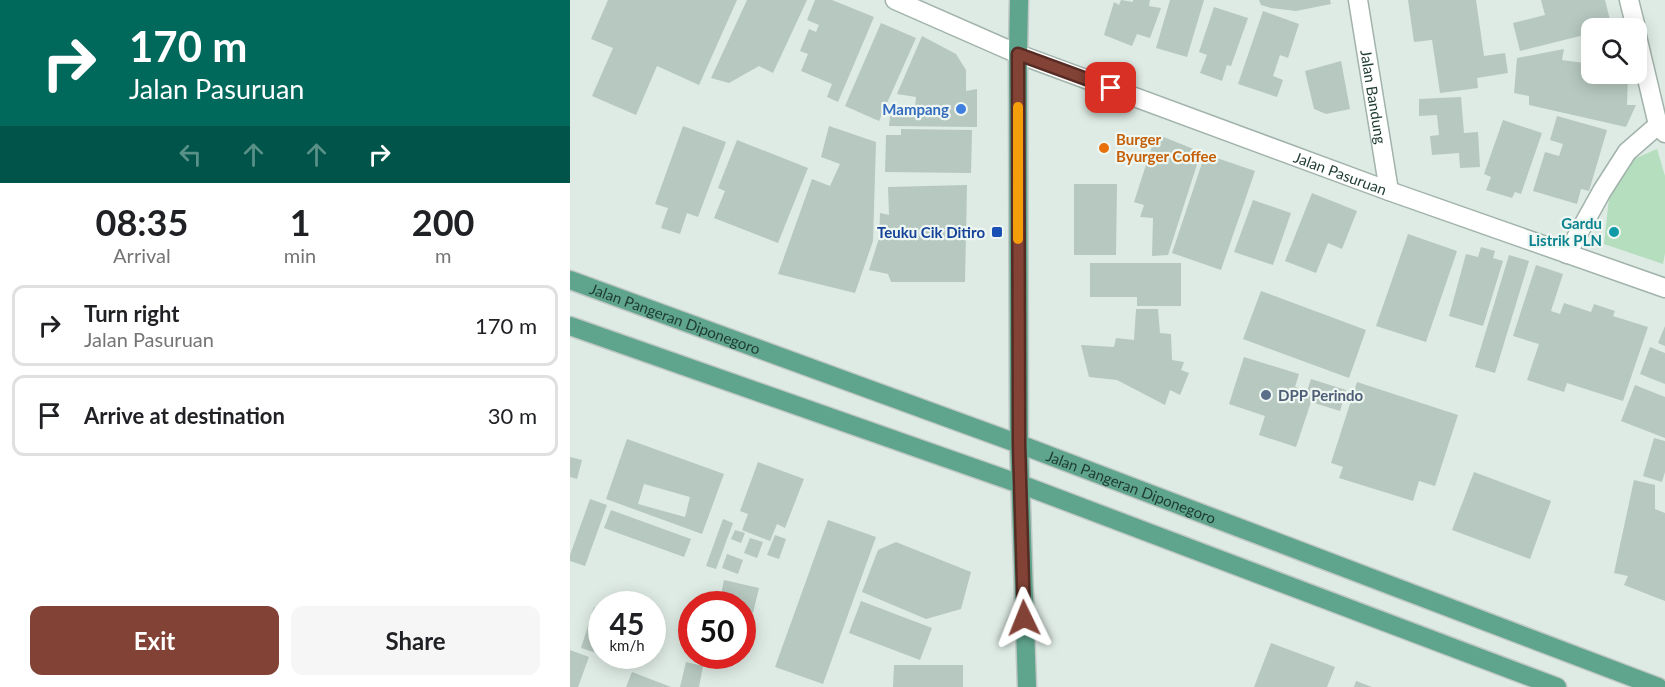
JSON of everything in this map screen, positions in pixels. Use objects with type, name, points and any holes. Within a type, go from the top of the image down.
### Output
[{"type":"main road","points":[[1019,0],[1019,444],[1027,687]]},
{"type":"main road","name":"Jalan Pangeran Diponegoro","points":[[570,280],[1019,444],[1641,683],[1658,687]]},
{"type":"main road","points":[[570,326],[1020,484],[1557,687]]},
{"type":"street","name":"Jalan Pasuruan","points":[[895,0],[1018,54],[1389,191],[1567,254],[1664,282]]},
{"type":"street","name":"Jalan Bandung","points":[[1358,0],[1389,191]]},
{"type":"street","points":[[1629,0],[1633,18]]},
{"type":"street","points":[[1567,254],[1627,152],[1662,129],[1647,72]]},
{"type":"green space","points":[[1657,149],[1665,176],[1663,264],[1604,244],[1610,189],[1627,162]]},
{"type":"building","points":[[608,0],[737,0],[699,85],[657,66],[636,115],[592,96],[613,48],[591,39]]},
{"type":"building","points":[[747,0],[807,0],[773,73],[759,66],[729,83],[711,78]]},
{"type":"building","points":[[815,0],[832,0],[874,17],[838,102],[827,97],[832,84],[801,71],[808,54],[800,51],[809,29],[816,32],[819,25],[807,20]]},
{"type":"building","points":[[1121,0],[1133,2],[1133,0],[1150,0],[1149,6],[1161,8],[1150,38],[1137,34],[1132,46],[1104,35],[1114,2],[1119,5]]},
{"type":"building","points":[[1170,0],[1204,0],[1187,57],[1156,48]]},
{"type":"building","points":[[1259,0],[1330,0],[1331,4],[1296,11],[1271,8],[1261,5]]},
{"type":"building","points":[[1408,0],[1476,0],[1484,56],[1505,53],[1508,73],[1477,78],[1478,88],[1440,93],[1432,40],[1414,42]]},
{"type":"building","points":[[1541,0],[1605,0],[1610,18],[1581,18],[1581,36],[1520,51],[1513,23],[1545,15]]},
{"type":"building","points":[[1214,7],[1248,18],[1231,66],[1227,65],[1222,81],[1200,73],[1207,55],[1199,52]]},
{"type":"building","points":[[1263,11],[1299,24],[1288,58],[1280,55],[1273,76],[1283,80],[1277,97],[1238,84]]},
{"type":"building","points":[[881,23],[916,38],[879,121],[845,106]]},
{"type":"building","points":[[922,36],[956,54],[966,70],[966,91],[977,89],[977,127],[889,126],[891,108],[915,109],[916,97],[897,94]]},
{"type":"building","points":[[1564,49],[1562,60],[1581,63],[1581,84],[1628,84],[1627,105],[1636,105],[1626,127],[1529,105],[1529,96],[1514,93],[1517,58]]},
{"type":"building","points":[[1341,61],[1350,109],[1326,114],[1314,109],[1305,71]]},
{"type":"building","points":[[1461,97],[1464,133],[1478,132],[1480,167],[1460,168],[1459,153],[1432,155],[1430,136],[1439,135],[1437,115],[1419,116],[1419,99]]},
{"type":"building","points":[[1557,116],[1607,130],[1589,191],[1581,189],[1577,204],[1533,191],[1545,152],[1559,156],[1563,144],[1550,140]]},
{"type":"building","points":[[1503,120],[1542,133],[1521,194],[1515,192],[1512,198],[1486,190],[1491,177],[1484,174]]},
{"type":"building","points":[[683,126],[726,142],[698,217],[687,213],[680,234],[661,228],[668,208],[655,204]]},
{"type":"building","points":[[829,126],[876,142],[873,241],[855,293],[778,274],[812,179],[830,186],[840,164],[821,157]]},
{"type":"building","points":[[901,129],[972,130],[971,173],[885,172],[886,135],[901,135]]},
{"type":"building","points":[[1156,134],[1201,152],[1168,255],[1152,256],[1153,218],[1140,217],[1144,205],[1134,202]]},
{"type":"building","points":[[737,140],[808,168],[778,243],[714,218],[725,191],[718,188]]},
{"type":"building","points":[[1205,154],[1255,171],[1221,270],[1172,253]]},
{"type":"building","points":[[1074,184],[1117,184],[1116,255],[1074,255]]},
{"type":"building","points":[[967,185],[965,282],[891,282],[888,274],[869,270],[879,238],[880,213],[889,215],[888,187]]},
{"type":"building","points":[[1312,193],[1357,211],[1342,249],[1328,243],[1316,273],[1285,261]]},
{"type":"building","points":[[1253,200],[1291,213],[1273,265],[1234,252]]},
{"type":"building","name":"Gardu Listrik PLN","points":[[1611,226],[1618,227],[1616,237],[1609,236]]},
{"type":"building","points":[[1408,234],[1457,251],[1426,342],[1376,326]]},
{"type":"building","points":[[1481,247],[1495,251],[1493,258],[1503,261],[1483,326],[1449,316],[1466,254],[1478,257]]},
{"type":"building","points":[[1509,255],[1529,261],[1495,373],[1475,367]]},
{"type":"building","points":[[1090,263],[1181,263],[1181,306],[1137,306],[1137,297],[1090,297]]},
{"type":"building","points":[[1536,265],[1563,274],[1551,311],[1560,314],[1564,303],[1591,312],[1594,304],[1615,311],[1613,316],[1648,327],[1623,401],[1567,383],[1564,392],[1527,380],[1539,344],[1513,336]]},
{"type":"building","points":[[1261,291],[1366,330],[1349,378],[1243,339]]},
{"type":"building","points":[[1136,309],[1158,309],[1160,333],[1171,334],[1172,360],[1184,362],[1181,370],[1189,373],[1180,395],[1170,390],[1165,405],[1117,380],[1089,377],[1081,345],[1114,347],[1116,338],[1134,340]]},
{"type":"building","points":[[1665,326],[1665,346],[1658,343]]},
{"type":"building","points":[[1650,347],[1665,353],[1665,384],[1640,374]]},
{"type":"building","points":[[1244,357],[1299,374],[1295,387],[1307,391],[1311,379],[1346,390],[1340,411],[1311,402],[1296,447],[1259,435],[1265,416],[1229,404]]},
{"type":"building","points":[[1357,382],[1458,415],[1435,486],[1419,481],[1413,501],[1339,478],[1343,467],[1331,463]]},
{"type":"building","points":[[1635,385],[1665,397],[1665,438],[1621,421]]},
{"type":"building","points":[[1654,438],[1665,441],[1665,472],[1662,482],[1643,476]]},
{"type":"building","points":[[627,439],[724,474],[702,534],[606,499]],"holes":[[[644,484],[690,497],[685,517],[638,504]]]},
{"type":"building","points":[[570,457],[582,460],[577,479],[570,477]]},
{"type":"building","points":[[758,462],[804,479],[785,528],[777,524],[770,541],[742,530],[748,514],[740,511]]},
{"type":"building","points":[[1474,472],[1551,501],[1530,559],[1452,530]]},
{"type":"building","points":[[1634,480],[1655,485],[1655,509],[1665,513],[1665,601],[1624,585],[1628,576],[1614,573]]},
{"type":"building","points":[[590,499],[607,505],[585,566],[570,561],[570,555]]},
{"type":"building","points":[[611,510],[691,539],[684,557],[604,528]]},
{"type":"building","points":[[723,519],[733,523],[716,569],[706,566]]},
{"type":"building","points":[[828,520],[876,537],[823,684],[775,667]]},
{"type":"building","points":[[735,530],[745,533],[741,543],[731,539]]},
{"type":"building","points":[[775,535],[786,539],[779,559],[767,555]]},
{"type":"building","points":[[750,538],[763,542],[757,558],[744,553]]},
{"type":"building","points":[[896,542],[971,572],[961,609],[926,619],[862,592],[878,550]]},
{"type":"building","points":[[727,554],[743,560],[738,574],[722,568]]},
{"type":"building","points":[[724,580],[759,588],[756,600],[756,591],[722,591]]},
{"type":"building","points":[[861,601],[932,628],[920,660],[849,633]]},
{"type":"building","points":[[588,626],[588,650],[581,648]]},
{"type":"building","points":[[1271,643],[1335,667],[1327,687],[1254,687]]},
{"type":"building","points":[[570,650],[588,657],[588,660],[578,687],[570,687]]},
{"type":"building","points":[[894,665],[963,665],[963,687],[893,687]]},
{"type":"building","points":[[684,669],[702,669],[699,687],[680,687]]},
{"type":"building","points":[[632,672],[671,687],[626,687]]},
{"type":"building","points":[[1356,681],[1372,687],[1354,687]]},
{"type":"slow traffic","points":[[1018,107],[1018,239]]},
{"type":"place","name":"Mampang","points":[[961,109]]},
{"type":"place","name":"Burger Byurger Coffee","points":[[1104,148]]},
{"type":"place","name":"Teuku Cik Ditiro","points":[[997,232]]},
{"type":"place","name":"Gardu Listrik PLN","points":[[1614,232]]},
{"type":"place","name":"DPP Perindo","points":[[1266,395]]},
{"type":"route","points":[[1024,618],[1019,444],[1018,54],[1111,88]]}]
